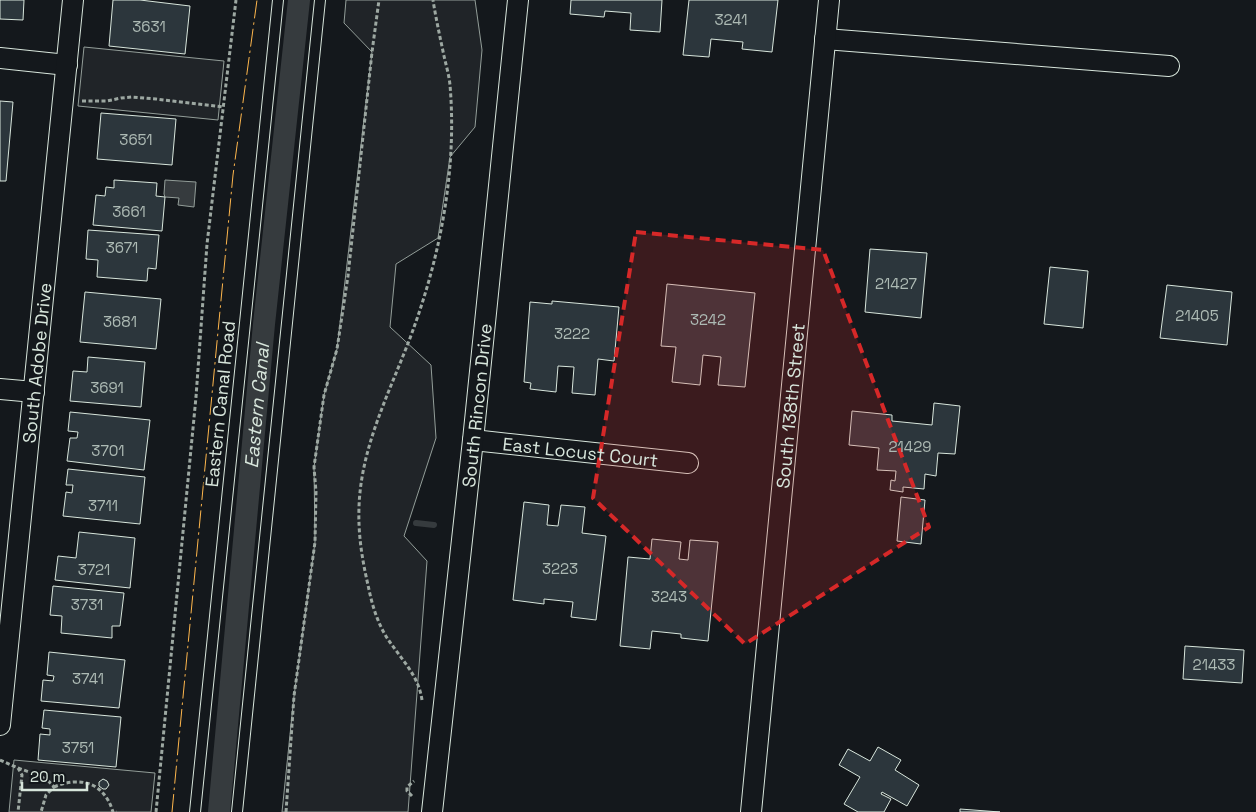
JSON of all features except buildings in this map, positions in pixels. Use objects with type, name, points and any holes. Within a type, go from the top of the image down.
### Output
[{"type":"street","name":"South Adobe Drive","points":[[0,726],[73,0]]},
{"type":"street","name":"South Rincon Drive","points":[[432,812],[518,0]]},
{"type":"street","name":"South 138th Street","points":[[751,812],[829,0]]},
{"type":"street","points":[[825,39],[1169,66]]},
{"type":"street","points":[[0,58],[66,65]]},
{"type":"street","points":[[0,389],[34,392]]},
{"type":"street","name":"East Locust Court","points":[[472,440],[688,463]]},
{"type":"lane","name":"Eastern Canal Road","points":[[196,812],[278,0]]},
{"type":"lane","points":[[237,812],[320,0]]},
{"type":"path","points":[[156,812],[196,398],[207,244],[236,0]]},
{"type":"path","points":[[286,812],[294,696],[315,542],[316,492],[314,467],[324,394],[337,349],[348,276],[379,0]]},
{"type":"path","points":[[422,701],[421,691],[410,669],[382,629],[372,602],[359,539],[359,506],[363,469],[371,441],[425,292],[446,198],[451,136],[450,83],[433,0]]},
{"type":"path","points":[[63,100],[107,101],[132,97],[223,107]]},
{"type":"path","points":[[0,760],[43,778],[52,784],[54,788]]},
{"type":"path","points":[[18,768],[22,775],[18,812]]},
{"type":"path","points":[[412,804],[413,795],[409,794],[407,787],[414,782],[415,773]]},
{"type":"path","points":[[41,812],[46,795],[64,783],[74,781],[87,783],[98,789],[109,799],[114,812]]},
{"type":"highlighted area","points":[[636,232],[823,250],[929,527],[745,644],[593,498]]},
{"type":"shaded area","points":[[346,0],[475,0],[482,50],[475,127],[450,157],[438,238],[396,264],[390,327],[431,365],[436,438],[404,536],[427,561],[408,812],[282,812],[294,696],[315,542],[314,467],[324,395],[337,349],[372,52],[344,23]]},
{"type":"shaded area","points":[[84,47],[224,61],[218,120],[78,106]]},
{"type":"shaded area","points":[[165,180],[196,182],[194,207],[178,205],[179,198],[165,197]]},
{"type":"shaded area","points":[[14,760],[155,773],[151,812],[9,812]]},
{"type":"waterway","name":"Eastern Canal","points":[[219,812],[264,324],[299,0]]},
{"type":"waterway","points":[[416,523],[434,525]]},
{"type":"power","points":[[172,812],[233,175],[257,0]]}]
